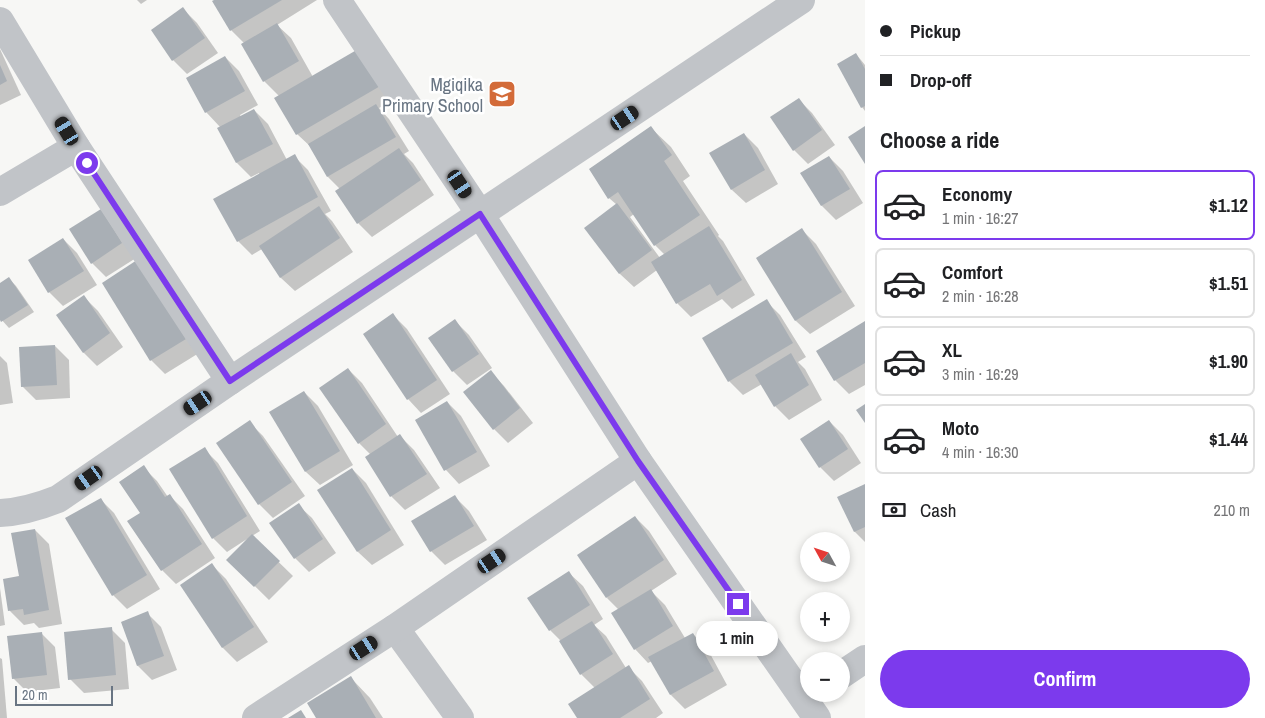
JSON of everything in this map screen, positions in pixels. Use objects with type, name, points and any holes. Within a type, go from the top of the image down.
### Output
[{"type":"street","points":[[337,0],[480,214],[638,461],[811,704]]},
{"type":"street","points":[[0,513],[19,512],[39,507],[58,499],[230,381],[801,0]]},
{"type":"street","points":[[0,21],[76,147],[230,381]]},
{"type":"street","points":[[0,192],[76,147]]},
{"type":"street","points":[[256,718],[394,628],[638,461]]},
{"type":"street","points":[[394,628],[460,718]]},
{"type":"street","points":[[850,668],[865,659]]},
{"type":"building","points":[[282,0],[230,31],[212,1]]},
{"type":"building","points":[[183,7],[205,38],[172,61],[151,30]]},
{"type":"building","points":[[277,23],[299,61],[263,82],[241,44]]},
{"type":"building","points":[[360,48],[382,85],[296,135],[274,98]]},
{"type":"building","points":[[856,53],[865,69],[865,106],[861,108],[837,64]]},
{"type":"building","points":[[225,56],[245,91],[205,113],[186,78]]},
{"type":"building","points":[[0,65],[7,81],[0,85]]},
{"type":"building","points":[[799,98],[822,130],[793,151],[770,117]]},
{"type":"building","points":[[376,104],[396,137],[327,177],[308,144]]},
{"type":"building","points":[[254,109],[273,144],[236,163],[217,128]]},
{"type":"building","points":[[651,126],[672,155],[664,161],[700,215],[654,246],[618,192],[608,199],[589,169]]},
{"type":"building","points":[[865,126],[865,164],[848,137]]},
{"type":"building","points":[[744,133],[765,170],[731,190],[709,153]]},
{"type":"building","points":[[399,148],[421,180],[357,224],[335,191]]},
{"type":"building","points":[[295,154],[318,197],[237,242],[213,199]]},
{"type":"building","points":[[829,156],[850,189],[821,206],[800,173]]},
{"type":"building","points":[[617,203],[652,250],[619,274],[584,228]]},
{"type":"building","points":[[319,206],[340,238],[280,278],[259,246]]},
{"type":"building","points":[[101,209],[122,243],[91,264],[69,229]]},
{"type":"building","points":[[709,226],[742,280],[717,296],[710,284],[676,304],[651,262]]},
{"type":"building","points":[[802,228],[842,292],[795,321],[756,258]]},
{"type":"building","points":[[63,238],[84,271],[48,293],[28,260]]},
{"type":"building","points":[[137,260],[186,339],[150,361],[102,283]]},
{"type":"building","points":[[9,277],[28,305],[1,322],[0,283]]},
{"type":"building","points":[[84,295],[110,333],[83,353],[56,315]]},
{"type":"building","points":[[767,299],[793,343],[728,382],[702,338]]},
{"type":"building","points":[[393,313],[437,380],[407,400],[363,334]]},
{"type":"building","points":[[455,319],[479,354],[452,372],[428,338]]},
{"type":"building","points":[[865,321],[865,363],[834,381],[816,351]]},
{"type":"building","points":[[55,345],[57,385],[21,387],[19,347]]},
{"type":"building","points":[[791,353],[809,385],[774,407],[755,375]]},
{"type":"building","points":[[348,368],[386,424],[358,444],[319,388]]},
{"type":"building","points":[[491,370],[520,408],[493,430],[463,392]]},
{"type":"building","points":[[304,391],[340,451],[305,472],[269,412]]},
{"type":"building","points":[[447,401],[477,452],[444,471],[415,420]]},
{"type":"building","points":[[865,404],[865,423],[856,410]]},
{"type":"building","points":[[250,420],[292,482],[258,505],[216,443]]},
{"type":"building","points":[[829,420],[848,449],[819,468],[800,439]]},
{"type":"building","points":[[400,434],[427,474],[390,497],[365,457]]},
{"type":"building","points":[[205,447],[247,516],[212,539],[169,469]]},
{"type":"building","points":[[144,465],[165,497],[170,494],[202,544],[161,571],[127,521],[140,513],[119,482]]},
{"type":"building","points":[[352,468],[391,530],[357,552],[317,490]]},
{"type":"building","points":[[865,484],[865,527],[854,532],[837,497]]},
{"type":"building","points":[[455,495],[474,526],[430,552],[411,521]]},
{"type":"building","points":[[101,498],[147,575],[112,596],[65,518]]},
{"type":"building","points":[[299,503],[323,539],[294,559],[269,523]]},
{"type":"building","points":[[635,516],[664,560],[606,598],[577,555]]},
{"type":"building","points":[[35,529],[49,610],[24,615],[23,609],[8,611],[3,579],[19,576],[11,533]]},
{"type":"building","points":[[252,534],[280,561],[254,587],[226,560]]},
{"type":"building","points":[[212,563],[254,627],[222,648],[180,585]]},
{"type":"building","points":[[569,571],[590,605],[549,631],[527,598]]},
{"type":"building","points":[[651,589],[673,626],[634,650],[611,613]]},
{"type":"building","points":[[148,611],[164,656],[137,666],[121,622]]},
{"type":"building","points":[[592,621],[613,654],[580,675],[559,641]]},
{"type":"building","points":[[112,627],[116,675],[68,680],[64,632]]},
{"type":"building","points":[[42,632],[47,675],[12,679],[7,636]]},
{"type":"building","points":[[693,633],[714,671],[670,695],[648,657]]},
{"type":"building","points":[[629,665],[650,699],[620,718],[577,718],[568,704]]},
{"type":"building","points":[[351,676],[376,718],[316,718],[307,703]]},
{"type":"building","points":[[301,710],[306,718],[288,718]]},
{"type":"place","name":"Mgiqika Primary School","points":[[502,94]]},
{"type":"route","points":[[87,163],[230,381],[480,214],[638,461],[738,604]]}]
